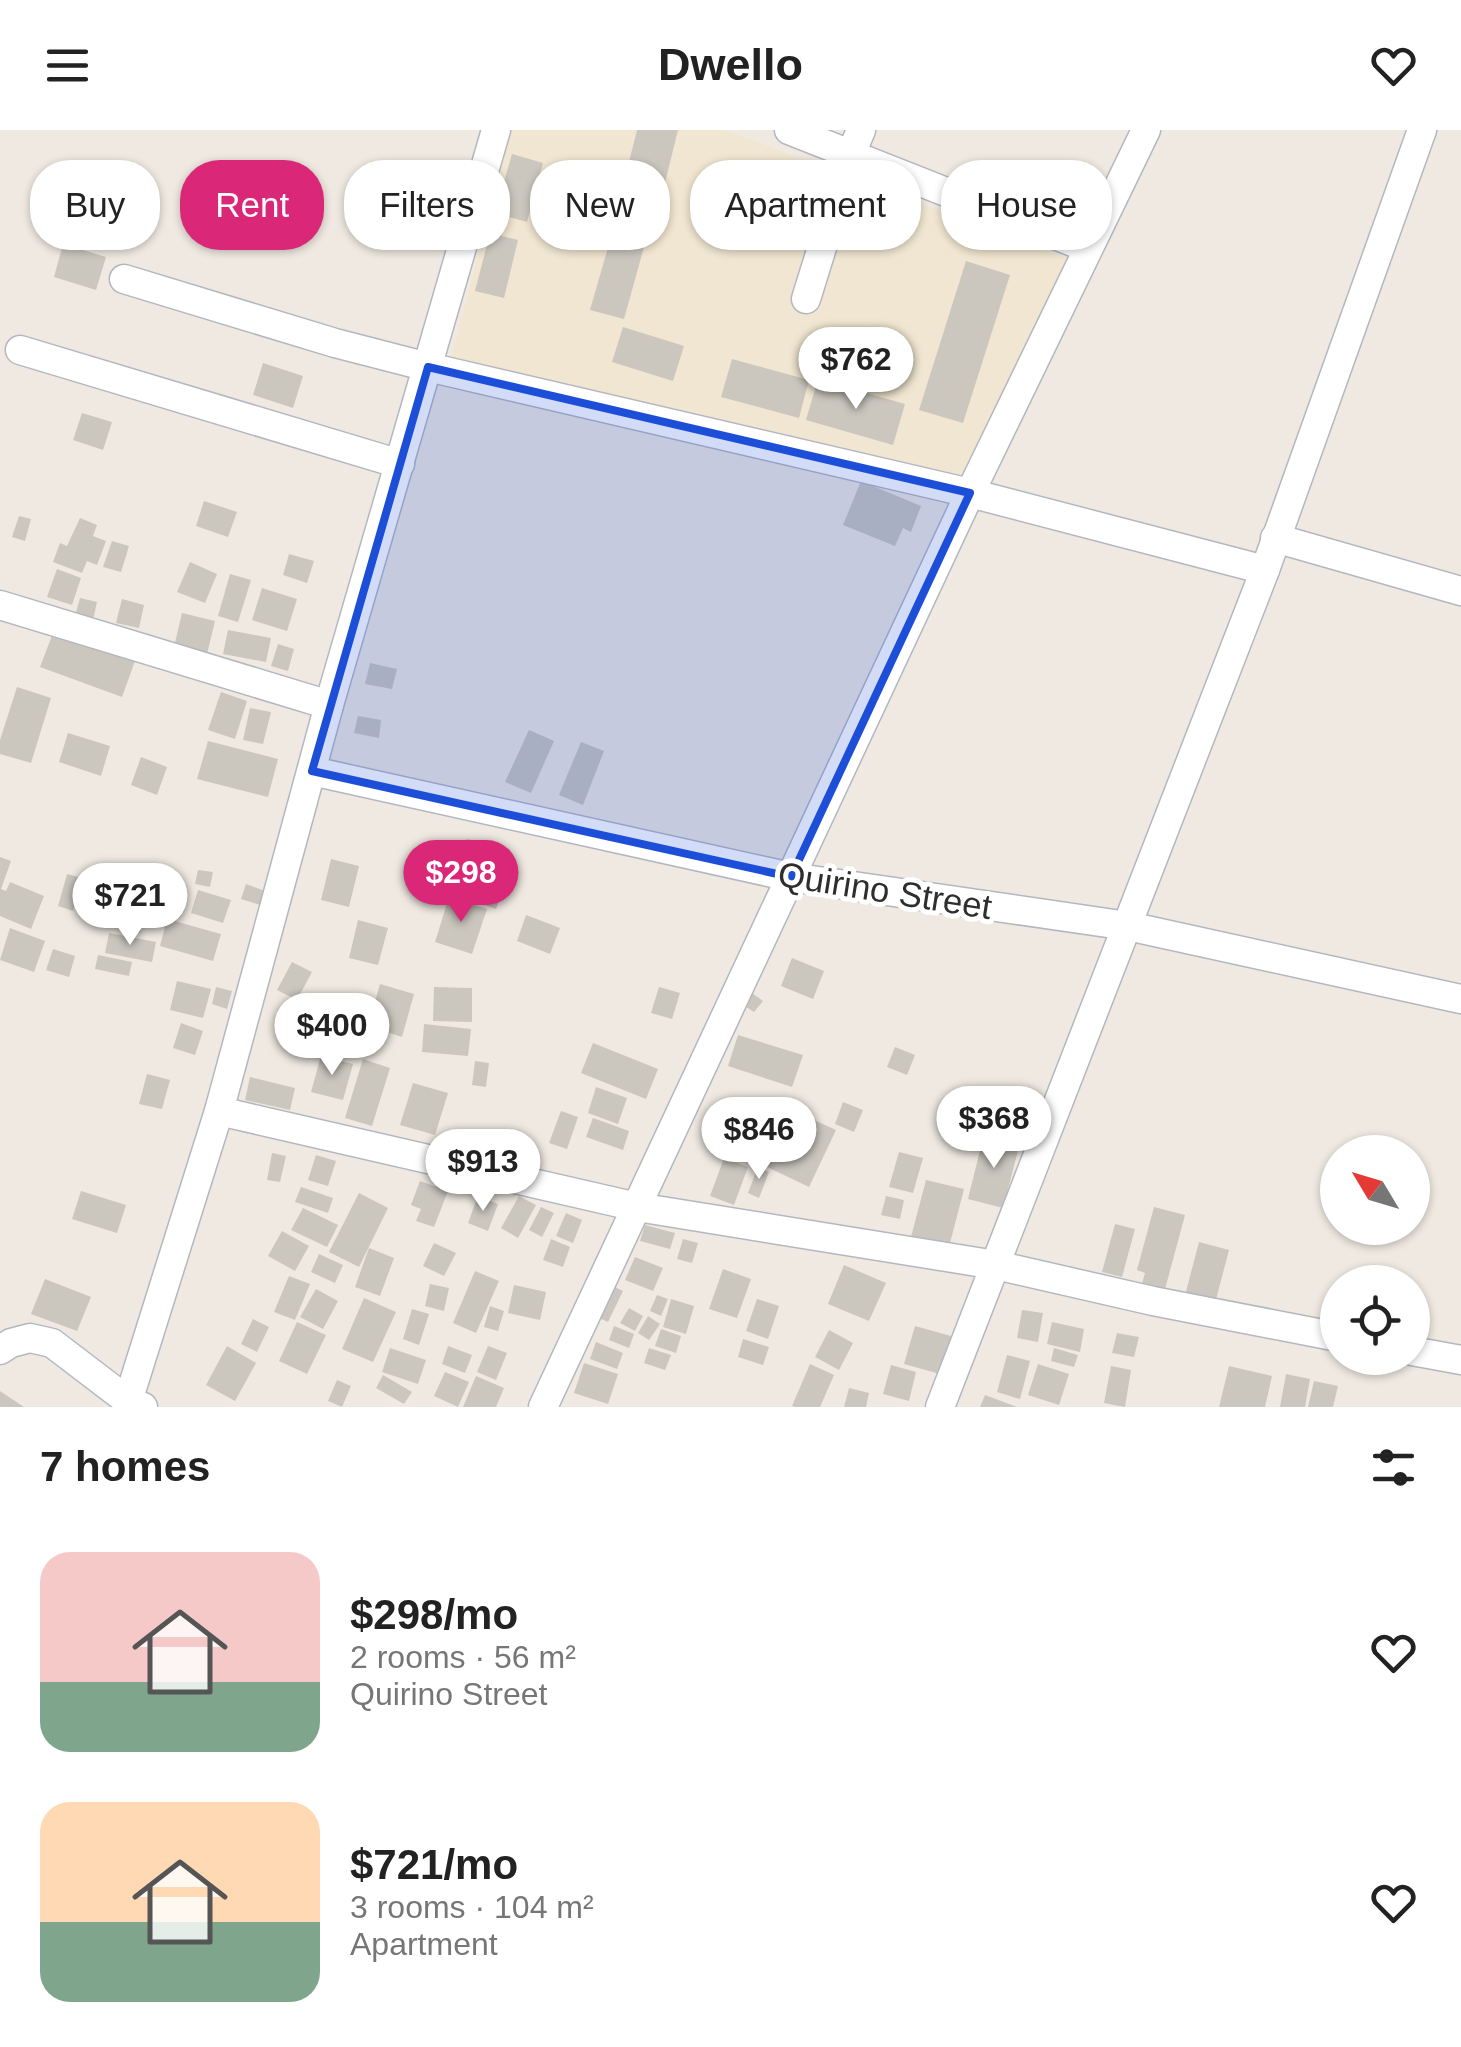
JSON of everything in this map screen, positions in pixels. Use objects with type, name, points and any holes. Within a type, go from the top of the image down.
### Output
[{"type":"street","points":[[0,1350],[30,1338],[52,1343],[136,1404],[329,705],[496,130]]},
{"type":"street","points":[[789,130],[856,142],[941,181]]},
{"type":"street","points":[[1112,199],[1146,130]]},
{"type":"street","points":[[940,1407],[1265,570],[1422,130]]},
{"type":"street","points":[[806,299],[856,142]]},
{"type":"street","points":[[543,1407],[1087,250]]},
{"type":"street","points":[[124,279],[428,367],[970,493],[1265,570]]},
{"type":"street","points":[[20,350],[400,464]]},
{"type":"street","points":[[1275,538],[1461,590]]},
{"type":"street","points":[[0,605],[329,705]]},
{"type":"street","name":"Quirino Street","points":[[312,771],[791,878],[1128,926],[1461,999]]},
{"type":"street","points":[[220,1111],[637,1207],[996,1265],[1153,1301],[1320,1333]]},
{"type":"street","points":[[1430,1354],[1461,1360]]},
{"type":"highlighted area","points":[[428,367],[970,493],[791,877],[312,771]]},
{"type":"shaded area","points":[[511,130],[725,130],[805,160],[690,160],[690,250],[921,250],[921,204],[941,211],[941,250],[1044,250],[1084,265],[975,499],[449,367],[480,250],[510,250],[510,160],[503,160]]},
{"type":"building","points":[[637,130],[678,130],[670,162],[630,160]]},
{"type":"building","points":[[512,154],[533,160],[527,222],[510,217]]},
{"type":"building","points":[[510,238],[518,240],[504,298],[475,291],[486,250],[510,250]]},
{"type":"building","points":[[61,250],[83,250],[106,257],[96,290],[54,277]]},
{"type":"building","points":[[607,250],[643,250],[624,319],[590,310]]},
{"type":"building","points":[[966,261],[1010,275],[963,423],[919,410]]},
{"type":"building","points":[[623,327],[684,346],[673,381],[612,362]]},
{"type":"building","points":[[732,359],[809,380],[799,418],[721,397]]},
{"type":"building","points":[[263,363],[303,376],[293,408],[253,395]]},
{"type":"building","points":[[818,379],[905,404],[893,445],[806,420]]},
{"type":"building","points":[[82,413],[112,422],[103,450],[73,440]]},
{"type":"building","points":[[861,481],[921,506],[911,532],[903,528],[895,546],[843,525]]},
{"type":"building","points":[[204,501],[237,512],[228,537],[196,526]]},
{"type":"building","points":[[19,516],[31,519],[25,541],[12,537]]},
{"type":"building","points":[[80,518],[97,525],[93,536],[106,541],[97,565],[87,561],[82,573],[53,562],[60,543],[67,546]]},
{"type":"building","points":[[112,541],[129,546],[121,572],[103,567]]},
{"type":"building","points":[[289,554],[314,561],[307,583],[283,575]]},
{"type":"building","points":[[190,562],[217,574],[205,603],[177,592]]},
{"type":"building","points":[[57,569],[81,578],[72,605],[47,597]]},
{"type":"building","points":[[230,574],[251,580],[238,622],[218,616]]},
{"type":"building","points":[[262,588],[297,599],[287,631],[252,620]]},
{"type":"building","points":[[80,598],[97,602],[93,620],[75,616]]},
{"type":"building","points":[[122,599],[144,605],[139,628],[116,623]]},
{"type":"building","points":[[182,613],[215,621],[206,658],[173,651]]},
{"type":"building","points":[[228,630],[271,638],[266,662],[223,654]]},
{"type":"building","points":[[53,633],[135,661],[122,697],[40,667]]},
{"type":"building","points":[[278,644],[294,649],[288,671],[271,666]]},
{"type":"building","points":[[370,663],[397,669],[392,689],[365,684]]},
{"type":"building","points":[[17,687],[51,698],[31,763],[0,754],[0,740]]},
{"type":"building","points":[[221,692],[247,701],[235,739],[208,730]]},
{"type":"building","points":[[250,708],[271,712],[263,744],[243,740]]},
{"type":"building","points":[[358,716],[381,720],[379,738],[354,733]]},
{"type":"building","points":[[529,730],[554,741],[531,793],[505,782]]},
{"type":"building","points":[[68,733],[110,746],[101,776],[59,762]]},
{"type":"building","points":[[208,741],[278,759],[268,797],[197,779]]},
{"type":"building","points":[[581,742],[604,751],[583,805],[559,795]]},
{"type":"building","points":[[141,757],[167,767],[157,795],[131,785]]},
{"type":"building","points":[[467,839],[510,850],[502,878],[459,867]]},
{"type":"building","points":[[0,857],[11,861],[1,889],[6,891],[10,882],[44,896],[31,929],[0,916]]},
{"type":"building","points":[[331,859],[359,866],[349,907],[321,900]]},
{"type":"building","points":[[198,870],[213,872],[210,887],[195,884]]},
{"type":"building","points":[[461,873],[503,889],[496,909],[453,893]]},
{"type":"building","points":[[67,874],[82,878],[73,911],[58,906]]},
{"type":"building","points":[[246,884],[265,891],[260,905],[241,899]]},
{"type":"building","points":[[198,890],[231,900],[223,923],[191,913]]},
{"type":"building","points":[[114,894],[147,902],[140,933],[106,925]]},
{"type":"building","points":[[449,897],[487,909],[472,954],[435,942]]},
{"type":"building","points":[[526,915],[560,928],[550,954],[517,941]]},
{"type":"building","points":[[167,919],[221,934],[213,961],[160,946]]},
{"type":"building","points":[[358,920],[388,928],[378,965],[349,958]]},
{"type":"building","points":[[10,928],[45,941],[34,972],[0,960]]},
{"type":"building","points":[[109,933],[156,942],[152,962],[105,953]]},
{"type":"building","points":[[53,949],[75,956],[69,977],[46,970]]},
{"type":"building","points":[[98,955],[132,962],[129,976],[95,969]]},
{"type":"building","points":[[792,958],[824,971],[813,999],[781,986]]},
{"type":"building","points":[[292,962],[312,972],[297,1000],[277,990]]},
{"type":"building","points":[[177,981],[211,989],[203,1018],[170,1010]]},
{"type":"building","points":[[380,984],[414,994],[402,1037],[368,1026]]},
{"type":"building","points":[[216,987],[232,991],[227,1009],[212,1004]]},
{"type":"building","points":[[434,987],[472,988],[472,1022],[433,1021]]},
{"type":"building","points":[[659,987],[680,993],[672,1019],[651,1013]]},
{"type":"building","points":[[752,993],[763,1001],[754,1012],[743,1005]]},
{"type":"building","points":[[303,1002],[331,1011],[323,1035],[295,1026]]},
{"type":"building","points":[[181,1023],[203,1031],[195,1055],[173,1048]]},
{"type":"building","points":[[424,1024],[471,1029],[468,1056],[422,1052]]},
{"type":"building","points":[[738,1035],[803,1055],[792,1087],[728,1066]]},
{"type":"building","points":[[593,1043],[658,1069],[646,1099],[581,1073]]},
{"type":"building","points":[[895,1047],[915,1055],[907,1075],[887,1067]]},
{"type":"building","points":[[321,1056],[353,1064],[343,1100],[311,1092]]},
{"type":"building","points":[[363,1059],[390,1068],[372,1126],[345,1118]]},
{"type":"building","points":[[475,1061],[489,1063],[486,1087],[472,1085]]},
{"type":"building","points":[[147,1074],[170,1080],[162,1109],[139,1104]]},
{"type":"building","points":[[250,1077],[295,1088],[290,1110],[245,1100]]},
{"type":"building","points":[[413,1083],[448,1093],[435,1135],[400,1125]]},
{"type":"building","points":[[596,1087],[627,1098],[618,1124],[588,1113]]},
{"type":"building","points":[[986,1094],[1024,1107],[1016,1134],[977,1122]]},
{"type":"building","points":[[843,1102],[863,1110],[854,1132],[835,1124]]},
{"type":"building","points":[[790,1109],[836,1130],[809,1187],[763,1165]]},
{"type":"building","points":[[561,1111],[578,1117],[567,1149],[549,1143]]},
{"type":"building","points":[[593,1118],[629,1131],[623,1150],[586,1137]]},
{"type":"building","points":[[984,1134],[1020,1143],[1003,1208],[968,1199]]},
{"type":"building","points":[[899,1152],[923,1158],[913,1193],[889,1187]]},
{"type":"building","points":[[272,1153],[286,1156],[280,1182],[267,1180]]},
{"type":"building","points":[[316,1155],[336,1161],[328,1186],[308,1180]]},
{"type":"building","points":[[724,1158],[748,1167],[734,1205],[710,1196]]},
{"type":"building","points":[[758,1167],[769,1172],[759,1198],[748,1193]]},
{"type":"building","points":[[926,1180],[964,1189],[949,1247],[911,1237]]},
{"type":"building","points":[[420,1181],[448,1191],[434,1227],[416,1221],[421,1209],[411,1205]]},
{"type":"building","points":[[301,1187],[333,1198],[328,1213],[295,1202]]},
{"type":"building","points":[[81,1191],[126,1205],[117,1233],[72,1219]]},
{"type":"building","points":[[359,1193],[388,1208],[359,1267],[329,1252]]},
{"type":"building","points":[[478,1196],[498,1204],[488,1231],[468,1223]]},
{"type":"building","points":[[519,1196],[536,1205],[518,1238],[501,1228]]},
{"type":"building","points":[[886,1196],[904,1200],[900,1219],[881,1215]]},
{"type":"building","points":[[541,1207],[554,1213],[542,1237],[529,1230]]},
{"type":"building","points":[[1154,1207],[1185,1215],[1164,1293],[1141,1287],[1145,1273],[1137,1270]]},
{"type":"building","points":[[303,1208],[338,1225],[327,1247],[291,1230]]},
{"type":"building","points":[[566,1213],[582,1220],[573,1243],[556,1236]]},
{"type":"building","points":[[1115,1224],[1135,1229],[1122,1277],[1102,1272]]},
{"type":"building","points":[[645,1225],[675,1233],[670,1249],[640,1241]]},
{"type":"building","points":[[282,1231],[309,1246],[295,1271],[268,1256]]},
{"type":"building","points":[[551,1239],[570,1247],[563,1267],[543,1260]]},
{"type":"building","points":[[683,1239],[698,1243],[692,1263],[677,1259]]},
{"type":"building","points":[[1199,1242],[1229,1250],[1213,1311],[1183,1303]]},
{"type":"building","points":[[434,1243],[456,1253],[444,1276],[423,1266]]},
{"type":"building","points":[[369,1248],[394,1258],[380,1296],[355,1287]]},
{"type":"building","points":[[319,1254],[343,1265],[335,1283],[311,1272]]},
{"type":"building","points":[[635,1257],[663,1268],[653,1291],[625,1280]]},
{"type":"building","points":[[844,1265],[886,1283],[869,1321],[828,1304]]},
{"type":"building","points":[[723,1269],[751,1279],[737,1318],[709,1309]]},
{"type":"building","points":[[475,1271],[499,1281],[476,1333],[453,1323]]},
{"type":"building","points":[[289,1276],[310,1284],[295,1320],[274,1312]]},
{"type":"building","points":[[45,1279],[91,1297],[77,1331],[31,1314]]},
{"type":"building","points":[[430,1284],[449,1288],[444,1311],[425,1306]]},
{"type":"building","points":[[514,1285],[546,1292],[540,1320],[508,1313]]},
{"type":"building","points":[[611,1285],[623,1291],[608,1322],[595,1316]]},
{"type":"building","points":[[316,1289],[338,1301],[323,1329],[300,1317]]},
{"type":"building","points":[[657,1295],[668,1299],[661,1316],[650,1311]]},
{"type":"building","points":[[364,1298],[396,1312],[373,1362],[342,1349]]},
{"type":"building","points":[[671,1299],[694,1306],[686,1334],[663,1327]]},
{"type":"building","points":[[757,1299],[779,1306],[768,1339],[746,1331]]},
{"type":"building","points":[[490,1306],[504,1311],[498,1331],[484,1327]]},
{"type":"building","points":[[629,1308],[643,1316],[635,1331],[620,1323]]},
{"type":"building","points":[[412,1309],[429,1314],[419,1345],[403,1339]]},
{"type":"building","points":[[1022,1310],[1043,1313],[1038,1342],[1017,1338]]},
{"type":"building","points":[[648,1316],[660,1324],[649,1340],[638,1333]]},
{"type":"building","points":[[253,1319],[269,1327],[257,1352],[241,1344]]},
{"type":"building","points":[[297,1322],[326,1335],[307,1374],[279,1361]]},
{"type":"building","points":[[1052,1322],[1084,1329],[1080,1352],[1047,1344]]},
{"type":"building","points":[[614,1326],[634,1334],[629,1348],[609,1340]]},
{"type":"building","points":[[915,1326],[951,1336],[940,1374],[904,1364]]},
{"type":"building","points":[[661,1329],[681,1336],[676,1353],[655,1346]]},
{"type":"building","points":[[829,1330],[853,1343],[839,1370],[815,1357]]},
{"type":"building","points":[[1117,1333],[1139,1337],[1134,1357],[1112,1353]]},
{"type":"building","points":[[743,1339],[769,1347],[763,1365],[738,1357]]},
{"type":"building","points":[[596,1342],[623,1353],[617,1369],[590,1359]]},
{"type":"building","points":[[227,1346],[256,1363],[235,1401],[206,1385]]},
{"type":"building","points":[[448,1346],[472,1355],[465,1373],[442,1364]]},
{"type":"building","points":[[488,1346],[507,1353],[496,1380],[477,1372]]},
{"type":"building","points":[[390,1348],[426,1360],[418,1384],[382,1372]]},
{"type":"building","points":[[649,1348],[671,1355],[665,1370],[644,1363]]},
{"type":"building","points":[[1054,1348],[1078,1355],[1074,1367],[1051,1361]]},
{"type":"building","points":[[1007,1355],[1030,1361],[1020,1399],[997,1392]]},
{"type":"building","points":[[584,1363],[618,1374],[608,1404],[574,1393]]},
{"type":"building","points":[[810,1364],[834,1375],[820,1407],[792,1406]]},
{"type":"building","points":[[1038,1364],[1069,1374],[1059,1405],[1028,1395]]},
{"type":"building","points":[[891,1365],[916,1372],[909,1401],[883,1394]]},
{"type":"building","points":[[1111,1366],[1131,1370],[1125,1407],[1104,1403]]},
{"type":"building","points":[[1229,1366],[1272,1376],[1265,1407],[1219,1407]]},
{"type":"building","points":[[445,1372],[469,1382],[458,1407],[434,1396]]},
{"type":"building","points":[[1286,1374],[1310,1379],[1305,1407],[1280,1407]]},
{"type":"building","points":[[383,1375],[412,1392],[404,1404],[376,1388]]},
{"type":"building","points":[[476,1376],[504,1388],[496,1407],[463,1407]]},
{"type":"building","points":[[337,1380],[351,1386],[342,1407],[328,1401]]},
{"type":"building","points":[[1314,1381],[1338,1386],[1333,1407],[1308,1407]]},
{"type":"building","points":[[849,1388],[869,1393],[866,1407],[844,1407]]},
{"type":"building","points":[[0,1391],[24,1407],[0,1407]]},
{"type":"building","points":[[985,1395],[1017,1407],[980,1407]]}]
